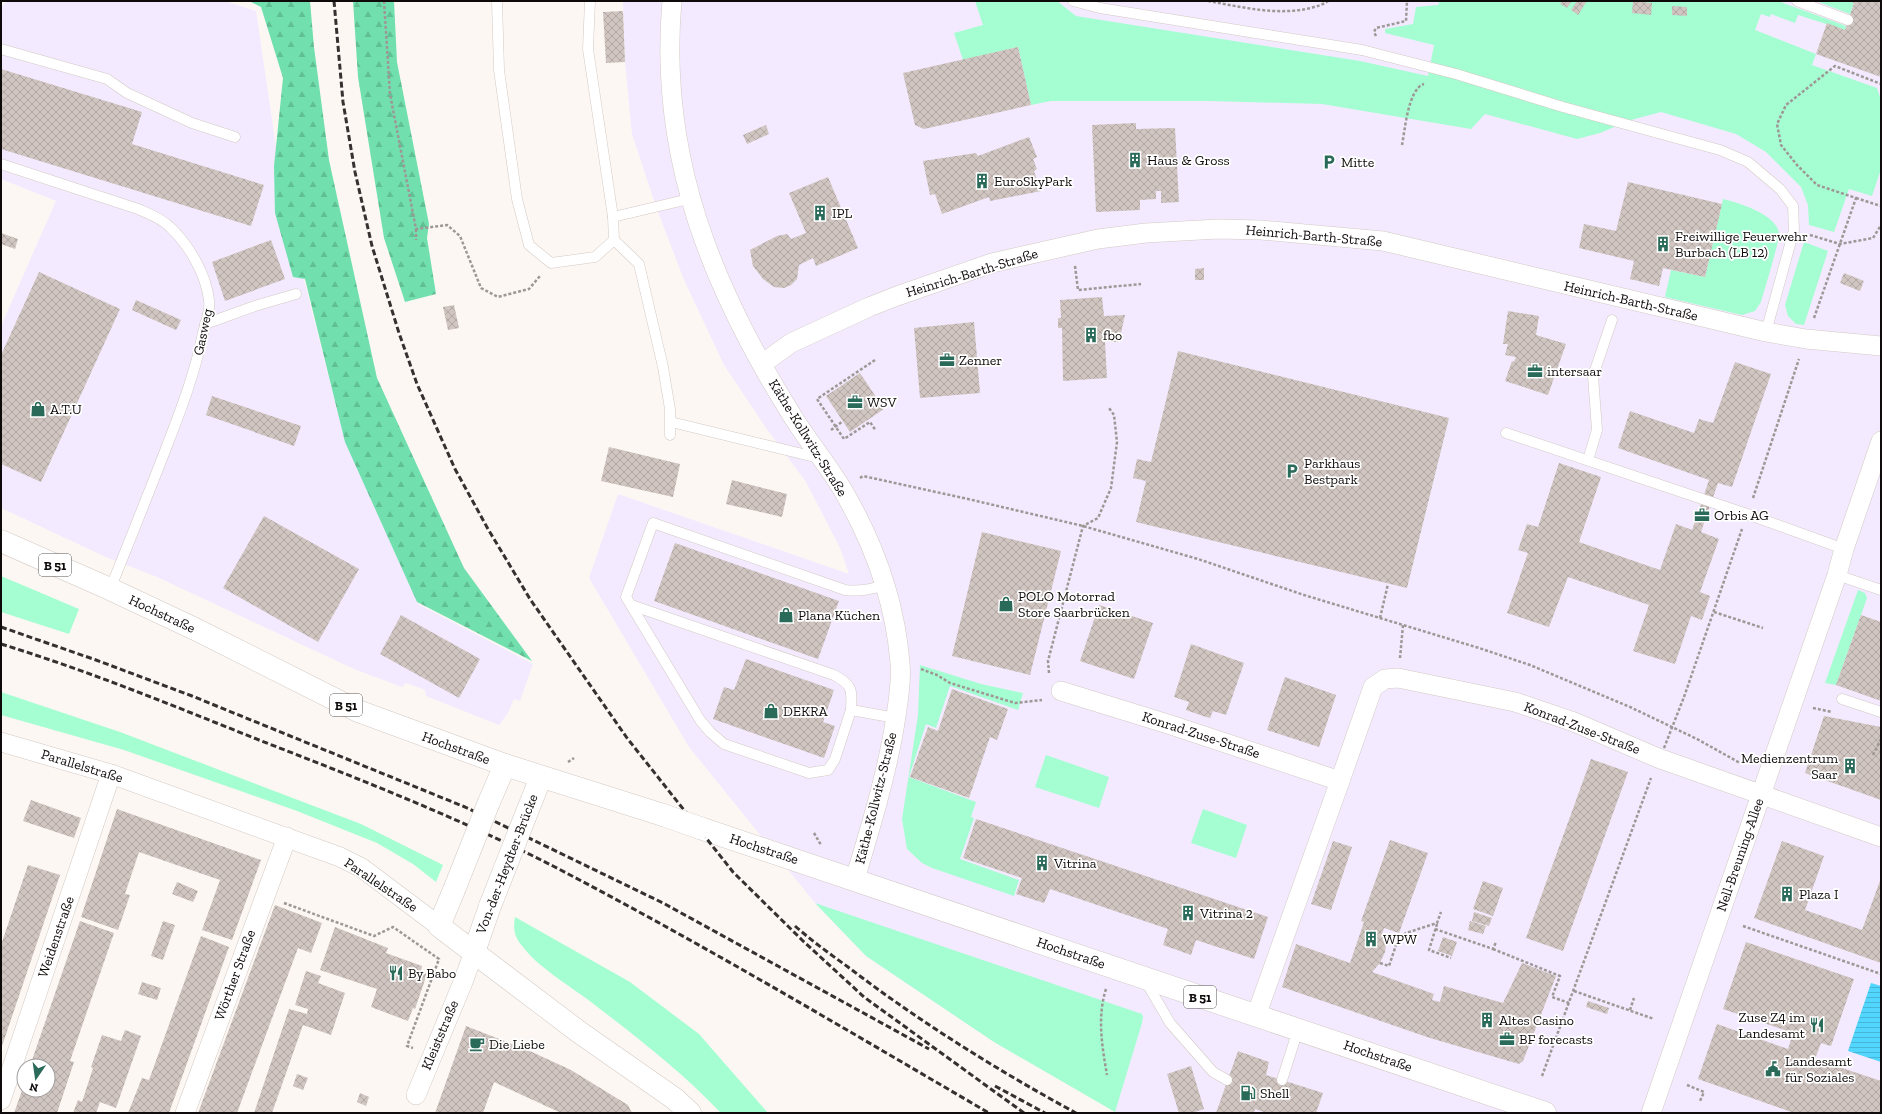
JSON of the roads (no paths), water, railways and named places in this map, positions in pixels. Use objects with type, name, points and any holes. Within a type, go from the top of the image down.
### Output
[{"type":"main road","name":"Hochstraße","points":[[1,541],[110,589],[358,711],[505,766],[752,844],[1545,1113]]},
{"type":"main road","points":[[439,926],[505,766]]},
{"type":"main road","name":"Von-der-Heydter-Brücke","points":[[474,952],[490,906],[541,777]]},
{"type":"main road","name":"Parallelstraße","points":[[439,926],[579,1032],[675,1099],[690,1113]]},
{"type":"street","name":"Käthe-Kollwitz-Straße","points":[[672,1],[669,52],[671,99],[677,147],[689,199],[707,252],[741,325],[762,364],[793,417],[840,486],[867,536],[886,585],[893,610],[900,667],[896,718],[883,782],[855,879]]},
{"type":"street","name":"Heinrich-Barth-Straße","points":[[762,364],[791,343],[869,307],[992,263],[1098,239],[1146,233],[1218,229],[1261,230],[1383,241],[1766,332],[1806,339],[1881,346]]},
{"type":"street","name":"Nell-Breuning-Allee","points":[[1651,1113],[1837,575],[1844,549],[1881,441]]},
{"type":"street","name":"Konrad-Zuse-Straße","points":[[1256,1016],[1373,687],[1385,678],[1398,678],[1515,702],[1574,722],[1658,758],[1881,837]]},
{"type":"street","name":"Konrad-Zuse-Straße","points":[[1061,691],[1171,725],[1340,781]]},
{"type":"street","name":"Parallelstraße","points":[[1,742],[111,774],[340,857],[362,868],[439,926]]},
{"type":"street","name":"Weidenstraße","points":[[1,1100],[111,774]]},
{"type":"street","name":"Wörther Straße","points":[[185,1113],[287,837]]},
{"type":"street","name":"Kleiststraße","points":[[416,1095],[474,952]]},
{"type":"lane","points":[[497,1],[499,70],[517,199],[529,245],[551,263],[595,257],[614,240]]},
{"type":"lane","points":[[590,1],[588,49],[613,217],[614,240],[639,264],[663,367],[671,422],[670,435]]},
{"type":"lane","points":[[1073,1],[1100,8],[1362,50],[1456,74],[1563,107],[1720,150],[1748,162],[1780,189],[1793,206],[1794,230],[1766,332]]},
{"type":"lane","points":[[1797,1],[1848,20]]},
{"type":"lane","points":[[1,49],[107,79],[127,93],[192,123],[235,137]]},
{"type":"lane","name":"Gasweg","points":[[1,164],[156,216],[169,226],[183,242],[202,276],[210,302],[191,381],[161,462],[110,589]]},
{"type":"lane","points":[[613,217],[689,199]]},
{"type":"lane","points":[[205,324],[255,306],[296,294]]},
{"type":"lane","points":[[1588,460],[1597,430],[1593,376],[1612,320]]},
{"type":"lane","points":[[671,422],[821,459]]},
{"type":"lane","points":[[1506,433],[1747,514],[1844,549]]},
{"type":"lane","points":[[631,605],[834,676],[848,683],[852,692],[851,710],[835,759],[828,770],[809,773],[724,744],[710,732],[700,720],[631,605],[626,596],[653,523],[845,590],[868,590],[886,585]]},
{"type":"lane","points":[[1837,575],[1881,590]]},
{"type":"lane","points":[[1842,699],[1881,712]]},
{"type":"lane","points":[[851,710],[896,718]]},
{"type":"lane","points":[[1144,978],[1170,1023],[1213,1072],[1227,1080]]},
{"type":"lane","points":[[1282,1080],[1298,1030]]},
{"type":"water","points":[[1871,983],[1881,986],[1881,1062],[1848,1051]]},
{"type":"railway","points":[[334,1],[343,102],[355,172],[372,246],[399,333],[417,384],[455,469],[488,529],[530,599],[627,738],[733,872],[802,940],[864,997],[1024,1113]]},
{"type":"railway","points":[[1,627],[96,660],[192,696],[465,807],[663,903],[929,1049]]},
{"type":"railway","points":[[1,644],[34,654],[131,689],[408,799],[517,848],[663,925],[827,1018],[989,1113]]},
{"type":"railway","points":[[795,926],[875,987],[931,1026],[1017,1080],[1076,1113]]},
{"type":"railway","points":[[995,1086],[1045,1113]]},
{"type":"place","name":"Haus & Gross","points":[[1135,160]]},
{"type":"place","name":"Mitte","points":[[1329,162]]},
{"type":"place","name":"EuroSkyPark","points":[[982,181]]},
{"type":"place","name":"IPL","points":[[820,213]]},
{"type":"place","name":"Freiwillige Feuerwehr Burbach (LB 12)","points":[[1663,244]]},
{"type":"place","name":"fbo","points":[[1091,335]]},
{"type":"place","name":"Zenner","points":[[947,360]]},
{"type":"place","name":"intersaar","points":[[1535,371]]},
{"type":"place","name":"WSV","points":[[855,402]]},
{"type":"place","name":"A.T.U","points":[[38,409]]},
{"type":"place","name":"Parkhaus Bestpark","points":[[1292,471]]},
{"type":"place","name":"Orbis AG","points":[[1702,515]]},
{"type":"place","name":"POLO Motorrad Store Saarbrücken","points":[[1006,604]]},
{"type":"place","name":"Plana Küchen","points":[[786,615]]},
{"type":"place","name":"DEKRA","points":[[771,711]]},
{"type":"place","name":"Medienzentrum Saar","points":[[1850,766]]},
{"type":"place","name":"Vitrina","points":[[1042,863]]},
{"type":"place","name":"Plaza I","points":[[1787,894]]},
{"type":"place","name":"Vitrina 2","points":[[1188,913]]},
{"type":"place","name":"WPW","points":[[1371,939]]},
{"type":"place","name":"By Babo","points":[[396,973]]},
{"type":"place","name":"Altes Casino","points":[[1487,1020]]},
{"type":"place","name":"Zuse Z4 im Landesamt","points":[[1817,1025]]},
{"type":"place","name":"BF forecasts","points":[[1507,1039]]},
{"type":"place","name":"Die Liebe","points":[[477,1044]]},
{"type":"place","name":"Landesamt für Soziales","points":[[1773,1069]]},
{"type":"place","name":"Shell","points":[[1248,1093]]}]
